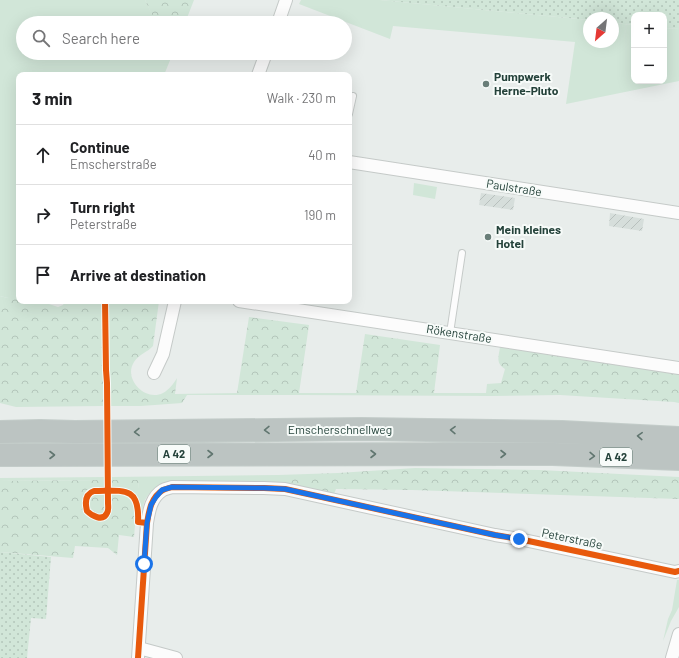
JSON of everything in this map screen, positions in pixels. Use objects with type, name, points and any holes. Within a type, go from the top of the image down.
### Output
[{"type":"highway","points":[[0,419],[44,421],[75,432]]},
{"type":"highway","name":"Emscherschnellweg","points":[[0,432],[362,429],[562,432],[679,438]]},
{"type":"highway","name":"Emscherschnellweg","points":[[4,456],[553,454],[679,459]]},
{"type":"street","points":[[280,16],[286,0]]},
{"type":"street","points":[[259,72],[263,60]]},
{"type":"street","name":"Paulstraße","points":[[352,162],[679,213]]},
{"type":"street","points":[[154,372],[163,354],[174,304]]},
{"type":"street","name":"Rökenstraße","points":[[259,304],[679,368]]},
{"type":"street","name":"Peterstraße","points":[[138,653],[147,523],[151,505],[156,497],[162,490],[172,487],[285,489],[495,535],[675,572],[679,571]]},
{"type":"street","points":[[672,658],[679,634]]},
{"type":"street","points":[[138,653],[176,658]]},
{"type":"lane","points":[[352,100],[353,96]]},
{"type":"lane","points":[[450,333],[462,253]]},
{"type":"shaded area","points":[[481,193],[515,198],[513,210],[479,205]]},
{"type":"shaded area","points":[[610,213],[644,219],[642,231],[609,226]]},
{"type":"green space","points":[[0,0],[145,0],[153,16],[16,16],[16,60],[170,60],[165,72],[16,72],[16,298],[0,296]]},
{"type":"green space","points":[[145,0],[194,0],[188,16],[153,16]]},
{"type":"green space","points":[[301,0],[380,0],[583,19],[583,48],[619,48],[619,24],[631,25],[631,84],[664,84],[566,104],[575,42],[393,26],[390,39],[352,24],[352,16],[330,16],[299,4]]},
{"type":"green space","points":[[380,0],[679,0],[679,29],[667,28],[667,12],[631,12],[631,25],[619,24],[619,12],[583,12],[583,19]]},
{"type":"green space","points":[[667,28],[679,29],[679,81],[667,83]]},
{"type":"green space","points":[[414,183],[437,187],[435,199],[413,195]]},
{"type":"green space","points":[[0,296],[16,298],[16,304],[49,304],[58,307],[64,304],[159,304],[153,346],[136,359],[131,369],[131,375],[138,387],[143,392],[156,395],[163,393],[177,378],[175,394],[237,393],[249,317],[309,325],[299,393],[356,393],[365,334],[440,345],[434,393],[486,393],[487,384],[501,383],[505,369],[499,362],[500,347],[679,374],[679,403],[560,395],[187,395],[182,403],[141,406],[111,406],[111,384],[103,384],[103,406],[16,407],[0,403]]},
{"type":"green space","points":[[415,468],[540,470],[679,477],[679,499],[412,490],[336,489],[334,494],[278,482],[278,475]]},
{"type":"green space","points":[[278,475],[278,482],[172,483],[153,491],[148,495],[143,506],[141,517],[137,497],[139,480],[112,480],[112,477]]},
{"type":"green space","points":[[104,477],[104,480],[0,481],[0,478]]},
{"type":"green space","points":[[104,480],[104,503],[112,503],[112,480],[139,480],[134,537],[119,535],[117,555],[108,548],[75,546],[73,558],[0,552],[0,481]]},
{"type":"green space","points":[[0,552],[51,557],[46,619],[31,618],[27,658],[0,658]]},
{"type":"green space","points":[[677,580],[679,580],[679,607],[671,621],[663,641],[668,619],[672,610]]},
{"type":"cycle path","points":[[105,304],[108,491]]},
{"type":"cycle path","points":[[138,658],[147,523],[153,500],[163,490],[172,487],[285,489],[495,535],[675,572],[679,571]]},
{"type":"cycle path","points":[[108,491],[108,512],[105,516],[100,518],[87,511],[87,497],[91,492],[108,491]]},
{"type":"cycle path","points":[[108,491],[121,491],[132,496],[136,502],[138,510],[138,522],[147,523]]},
{"type":"place","name":"Pumpwerk Herne-Pluto","points":[[486,84]]},
{"type":"place","name":"Mein kleines Hotel","points":[[488,237]]},
{"type":"route","points":[[144,564],[147,523],[151,505],[162,490],[172,487],[285,489],[519,539]]}]
